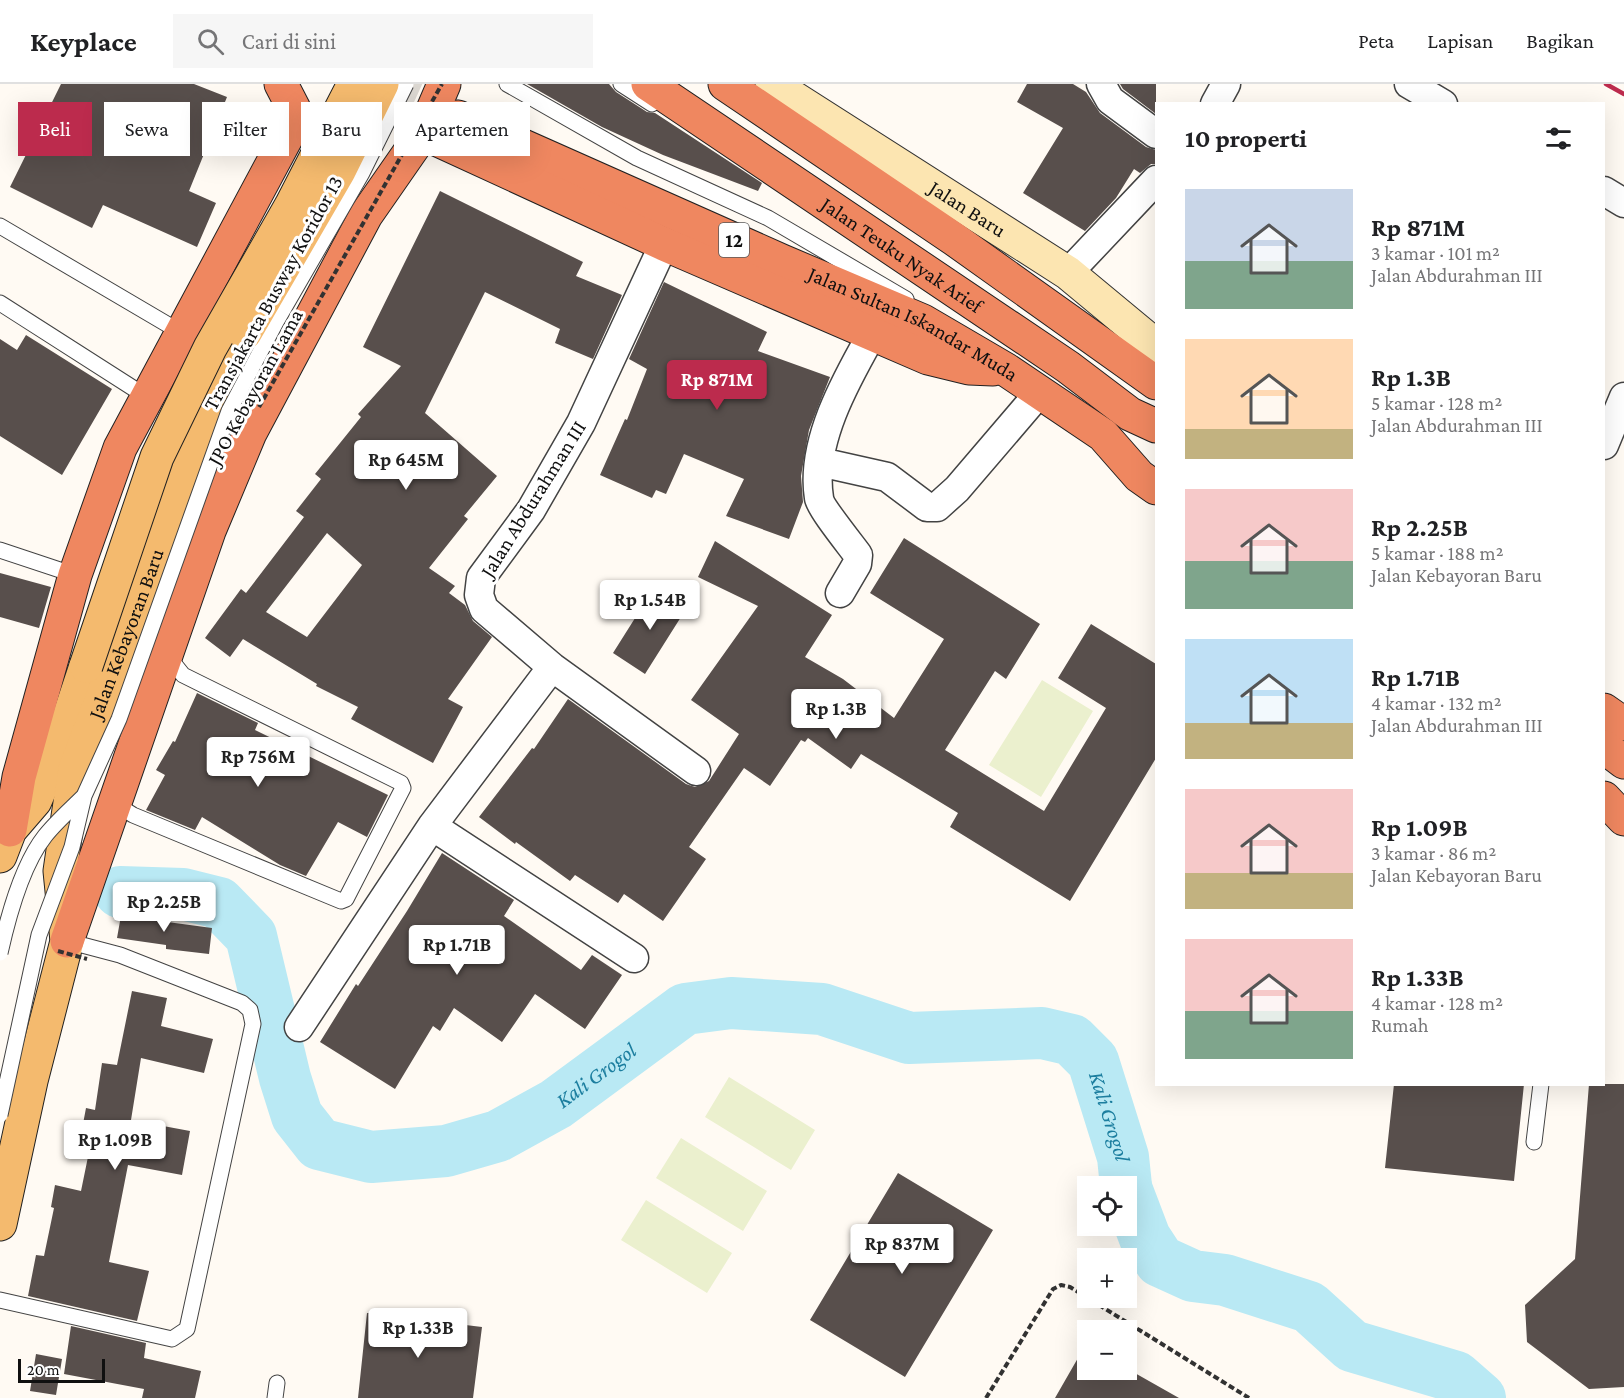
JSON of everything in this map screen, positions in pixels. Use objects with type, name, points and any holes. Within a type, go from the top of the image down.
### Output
[{"type":"highway","points":[[3,846],[19,777],[75,575],[120,448],[291,129],[294,109],[288,93],[281,84]]},
{"type":"highway","points":[[436,102],[443,84]]},
{"type":"highway","name":"Jalan Teuku Nyak Arief","points":[[648,84],[1143,420]]},
{"type":"highway","points":[[725,84],[954,238],[1155,382]]},
{"type":"highway","name":"Jalan Sultan Iskandar Muda","points":[[530,148],[923,321],[1005,369]]},
{"type":"highway","points":[[273,163],[302,149],[331,152],[355,170],[366,215]]},
{"type":"highway","points":[[67,941],[99,800],[167,655],[209,531],[250,433],[366,215],[407,156]]},
{"type":"highway","points":[[473,156],[664,244],[928,358],[969,368],[1005,369]]},
{"type":"highway","name":"12","points":[[1005,369],[1102,435],[1155,463]]},
{"type":"highway","points":[[1143,420],[1155,434]]},
{"type":"highway","name":"12","points":[[1102,435],[1139,476],[1155,487]]},
{"type":"highway","points":[[1605,711],[1624,724]]},
{"type":"highway","points":[[1605,748],[1624,762]]},
{"type":"highway","points":[[1605,799],[1624,819]]},
{"type":"main road","name":"Jalan Kebayoran Baru","points":[[0,1224],[32,1081],[67,941],[60,871],[75,769],[97,676],[157,457],[210,348],[291,206],[354,84]]},
{"type":"main road","name":"Jalan Kebayoran Baru","points":[[3,846],[35,801],[62,738],[97,676],[210,408],[246,333],[339,171],[382,84]]},
{"type":"main road","name":"Jalan Baru","points":[[772,84],[1068,273],[1155,345]]},
{"type":"street","points":[[1101,84],[1110,100],[1155,133]]},
{"type":"street","points":[[1216,102],[1226,84]]},
{"type":"street","points":[[1409,84],[1440,102]]},
{"type":"street","points":[[1068,273],[1155,181]]},
{"type":"street","points":[[1605,192],[1624,203]]},
{"type":"street","name":"Jalan Abdurahman III","points":[[664,244],[581,423],[531,510],[482,578],[479,595],[484,609],[552,667],[696,771]]},
{"type":"street","points":[[840,593],[857,564],[858,555],[819,500],[820,462],[838,395],[872,334]]},
{"type":"street","points":[[820,462],[887,477],[927,507],[937,507],[957,489],[1040,392]]},
{"type":"street","points":[[1605,443],[1624,397]]},
{"type":"street","points":[[299,1027],[432,826],[552,667]]},
{"type":"street","points":[[432,826],[634,958]]},
{"type":"lane","name":"Transjakarta Busway Koridor 13","points":[[0,1115],[39,935],[72,847],[99,800],[123,708],[180,542],[229,411],[276,322],[362,173],[406,84]]},
{"type":"lane","name":"Jalan Sultan Iskandar Muda","points":[[507,84],[637,158],[768,218],[990,349],[1005,369]]},
{"type":"lane","points":[[621,84],[993,325],[1082,386],[1143,420]]},
{"type":"lane","points":[[0,226],[182,333]]},
{"type":"lane","points":[[0,303],[147,397]]},
{"type":"lane","points":[[0,550],[75,575]]},
{"type":"lane","points":[[99,800],[341,902],[346,899],[403,788],[401,783],[183,675],[167,655]]},
{"type":"lane","name":"Transjakarta Busway Koridor 13","points":[[0,953],[11,913],[34,853],[45,836],[99,800]]},
{"type":"lane","points":[[0,1300],[172,1339],[187,1329],[253,1024],[249,1010],[242,1003],[120,955],[67,941]]},
{"type":"lane","points":[[1534,1142],[1541,1086]]},
{"type":"path","name":"JPO Kebayoran Lama","points":[[258,408],[443,84]]},
{"type":"path","points":[[986,1398],[1053,1289],[1061,1285],[1070,1287],[1249,1398]]},
{"type":"green space","points":[[1042,680],[1093,711],[1041,797],[989,765]]},
{"type":"green space","points":[[729,1077],[815,1130],[791,1170],[705,1117]]},
{"type":"green space","points":[[681,1138],[767,1191],[743,1231],[656,1178]]},
{"type":"green space","points":[[646,1200],[732,1253],[707,1293],[621,1240]]},
{"type":"building","points":[[61,84],[194,84],[227,97],[225,102],[202,102],[203,156],[189,191],[216,203],[197,247],[103,205],[92,228],[10,187],[25,156],[92,156],[92,102],[52,102]]},
{"type":"building","points":[[527,84],[609,84],[616,92],[647,112],[655,113],[762,183],[758,191],[663,155],[602,127]]},
{"type":"building","points":[[1027,84],[1073,84],[1086,92],[1100,113],[1146,147],[1155,150],[1155,164],[1151,164],[1140,173],[1134,169],[1116,198],[1085,231],[1023,193],[1063,128],[1017,102]]},
{"type":"building","points":[[1120,84],[1156,84],[1155,113],[1123,89]]},
{"type":"building","points":[[440,191],[583,262],[576,276],[622,295],[593,359],[555,343],[560,329],[485,292],[425,413],[497,476],[464,516],[468,519],[429,568],[455,586],[449,593],[465,605],[473,621],[492,637],[448,699],[463,707],[433,763],[351,719],[358,707],[316,686],[317,684],[243,639],[230,657],[205,638],[241,589],[246,593],[304,517],[296,511],[321,479],[315,474],[361,417],[358,414],[401,366],[363,347]],"holes":[[[327,533],[362,565],[307,637],[266,612]]]},
{"type":"building","points":[[664,282],[767,332],[758,351],[830,377],[809,430],[801,476],[803,502],[789,539],[726,516],[744,479],[684,454],[666,494],[656,490],[652,498],[600,475],[625,419],[627,420],[647,369],[629,359]]},
{"type":"building","points":[[26,335],[112,389],[62,475],[0,436],[0,339],[17,350]]},
{"type":"building","points":[[904,538],[1040,624],[1006,679],[995,671],[945,750],[1044,811],[1106,708],[1058,678],[1091,624],[1155,663],[1155,760],[1070,901],[950,827],[958,813],[861,754],[851,769],[808,738],[805,742],[801,740],[770,786],[744,768],[689,847],[706,859],[663,921],[624,894],[618,903],[575,875],[570,881],[479,817],[532,748],[534,749],[568,699],[686,784],[695,787],[709,781],[739,734],[691,700],[758,606],[698,577],[715,541],[832,615],[805,657],[843,679],[894,718],[944,639],[870,593]]},
{"type":"building","points":[[0,573],[51,587],[39,628],[0,617]]},
{"type":"building","points":[[654,588],[686,609],[645,674],[613,653]]},
{"type":"building","points":[[197,693],[258,723],[255,730],[388,795],[367,837],[338,822],[306,876],[280,865],[202,817],[195,830],[146,810],[165,775],[156,770],[173,741],[175,742]]},
{"type":"building","points":[[442,853],[514,900],[504,916],[581,970],[592,955],[622,975],[585,1029],[535,994],[502,1042],[454,1008],[440,1031],[433,1026],[395,1089],[320,1042],[356,984],[358,986],[407,911]]},
{"type":"building","points":[[122,910],[160,916],[160,921],[212,928],[209,954],[166,949],[166,945],[117,938]]},
{"type":"building","points":[[132,991],[167,998],[161,1026],[213,1039],[204,1073],[141,1058],[131,1120],[190,1131],[182,1175],[128,1165],[109,1262],[149,1271],[137,1321],[28,1296],[36,1255],[44,1256],[54,1208],[51,1207],[55,1185],[81,1191],[90,1147],[79,1145],[86,1108],[95,1110],[102,1063],[117,1065]]},
{"type":"building","points":[[1624,1084],[1624,1387],[1589,1389],[1527,1342],[1525,1305],[1575,1259],[1589,1086]]},
{"type":"building","points":[[1394,1086],[1524,1086],[1514,1181],[1385,1168]]},
{"type":"building","points":[[898,1173],[993,1230],[905,1377],[810,1320]]},
{"type":"building","points":[[367,1313],[482,1327],[473,1398],[358,1398]]},
{"type":"building","points":[[71,1326],[146,1343],[144,1358],[201,1371],[195,1398],[142,1398],[144,1389],[64,1374]]},
{"type":"building","points":[[36,1354],[62,1359],[56,1395],[30,1391]]},
{"type":"building","points":[[1077,1360],[1077,1380],[1137,1380],[1137,1374],[1179,1398],[1055,1398]]},
{"type":"waterway","name":"Kali Grogol","points":[[120,892],[183,894],[219,903],[251,936],[285,1078],[297,1116],[319,1144],[371,1157],[446,1151],[498,1136],[556,1104],[685,1009],[731,1003],[822,1009],[909,1038],[1042,1033],[1072,1040],[1093,1061],[1123,1157],[1125,1176]]},
{"type":"waterway","name":"Kali Grogol","points":[[1137,1217],[1145,1238],[1160,1261],[1193,1276],[1225,1280],[1309,1307],[1352,1346],[1456,1377],[1480,1398]]},
{"type":"tunnel","points":[[386,84],[425,102]]},
{"type":"railway","points":[[1606,84],[1624,94]]}]
